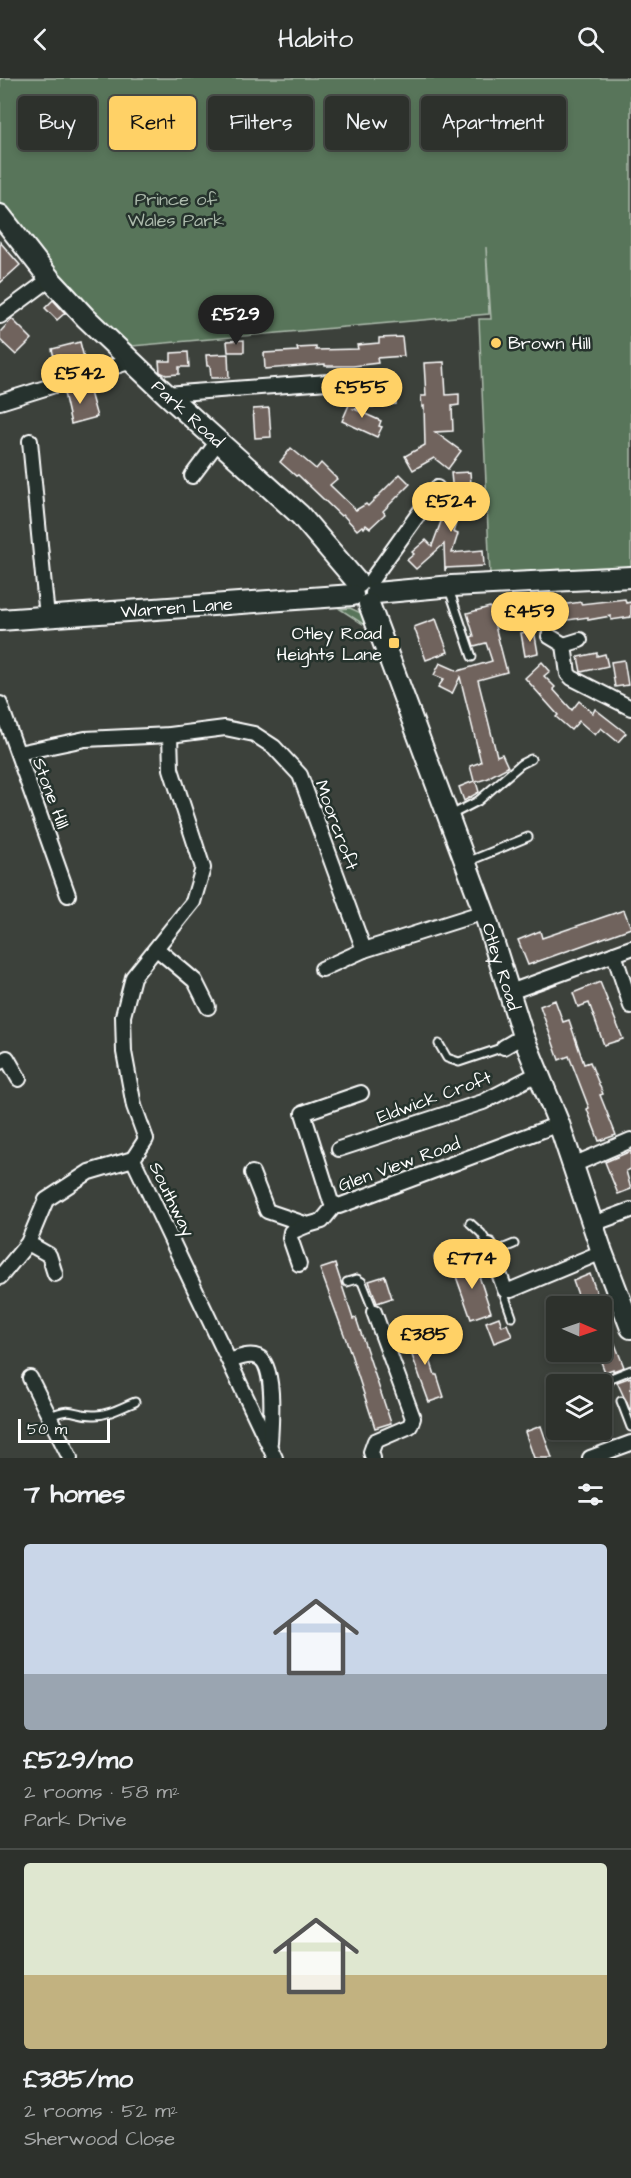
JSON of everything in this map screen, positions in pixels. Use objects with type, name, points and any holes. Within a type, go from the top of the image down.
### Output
[{"type":"street","name":"Park Road","points":[[0,215],[50,279],[86,318],[300,515],[336,554],[365,591]]},
{"type":"street","points":[[0,316],[50,279]]},
{"type":"street","points":[[0,402],[132,361]]},
{"type":"street","points":[[166,394],[382,378]]},
{"type":"street","points":[[192,476],[219,440]]},
{"type":"street","points":[[30,441],[46,617]]},
{"type":"street","points":[[365,591],[437,488]]},
{"type":"street","name":"Warren Lane","points":[[0,621],[365,591],[631,578]]},
{"type":"street","name":"Otley Road","points":[[365,591],[484,912],[523,1036],[559,1124],[602,1252],[631,1328]]},
{"type":"street","points":[[549,636],[564,645],[580,640]]},
{"type":"street","points":[[564,645],[568,674],[572,678],[631,708]]},
{"type":"street","name":"Stone Hill","points":[[0,704],[68,894]]},
{"type":"street","name":"Moorcroft","points":[[18,753],[85,739],[170,735],[225,728],[254,734],[274,747],[300,775],[364,950]]},
{"type":"street","name":"Southway","points":[[170,735],[171,769],[203,868],[193,902],[133,977],[123,1016],[124,1052],[134,1106],[146,1139],[134,1159],[275,1458]]},
{"type":"street","points":[[322,969],[364,950],[484,912]]},
{"type":"street","points":[[510,992],[631,948]]},
{"type":"street","points":[[157,949],[195,981],[208,1007]]},
{"type":"street","points":[[614,954],[631,1006]]},
{"type":"street","points":[[504,1047],[523,1036]]},
{"type":"street","points":[[0,1062],[7,1058],[19,1079]]},
{"type":"street","name":"Eldwick Croft","points":[[339,1149],[483,1102],[538,1073]]},
{"type":"street","name":"Glen View Road","points":[[361,1093],[303,1113],[331,1202],[339,1206],[559,1124]]},
{"type":"street","points":[[573,1165],[631,1140]]},
{"type":"street","points":[[0,1276],[28,1243],[46,1200],[90,1172],[134,1159]]},
{"type":"street","points":[[252,1173],[267,1211],[308,1225]]},
{"type":"street","points":[[298,1264],[290,1238],[291,1232],[322,1221],[335,1205]]},
{"type":"street","points":[[593,1224],[631,1210]]},
{"type":"street","points":[[28,1243],[49,1255],[55,1274]]},
{"type":"street","points":[[490,1249],[505,1290],[511,1290],[602,1252]]},
{"type":"street","points":[[373,1458],[371,1452],[375,1441],[410,1426],[412,1418],[374,1312]]},
{"type":"street","name":"Southway","points":[[230,1361],[243,1357],[258,1357],[268,1368],[272,1414],[270,1444]]},
{"type":"street","points":[[30,1378],[70,1458]]},
{"type":"street","points":[[590,1458],[631,1443]]},
{"type":"lane","points":[[448,587],[472,657]]},
{"type":"lane","points":[[449,816],[478,801],[521,764],[531,759]]},
{"type":"lane","points":[[464,863],[528,837]]},
{"type":"lane","points":[[439,1044],[447,1058],[459,1062],[504,1047]]},
{"type":"lane","points":[[470,1223],[481,1233],[490,1249]]},
{"type":"lane","points":[[439,1257],[447,1259],[514,1244]]},
{"type":"lane","points":[[347,1282],[357,1279],[362,1282],[374,1312]]},
{"type":"lane","points":[[505,1290],[512,1317]]},
{"type":"lane","points":[[612,1377],[631,1370]]},
{"type":"lane","points":[[621,1401],[631,1427]]},
{"type":"lane","points":[[50,1416],[70,1410],[86,1414],[102,1414],[135,1402]]},
{"type":"green space","name":"Prince of Wales Park","points":[[0,78],[631,78],[631,569],[490,577],[479,319],[491,319],[486,247],[489,314],[132,346],[99,325],[0,209]]},
{"type":"green space","points":[[350,608],[361,613],[366,621],[363,624],[340,609]]},
{"type":"building","points":[[0,242],[20,265],[0,283]]},
{"type":"building","points":[[53,300],[65,313],[57,320],[45,308]]},
{"type":"building","points":[[12,319],[32,339],[16,355],[0,340],[0,332]]},
{"type":"building","points":[[402,337],[404,356],[377,358],[378,363],[353,366],[325,366],[325,364],[265,369],[264,353],[298,351],[297,348],[316,347],[316,350],[358,349],[357,345],[379,343],[379,338]]},
{"type":"building","points":[[244,340],[244,352],[228,352],[227,341]]},
{"type":"building","points":[[80,342],[85,362],[57,370],[52,349]]},
{"type":"building","points":[[188,352],[189,367],[179,367],[179,374],[166,375],[160,372],[159,361],[171,361],[171,353]]},
{"type":"building","points":[[228,354],[229,378],[211,378],[206,355]]},
{"type":"building","points":[[444,362],[446,395],[459,394],[459,405],[452,406],[453,431],[435,432],[461,451],[448,469],[434,458],[413,470],[405,456],[425,445],[424,406],[422,407],[421,396],[426,396],[424,363]]},
{"type":"building","points":[[88,385],[97,417],[71,424],[64,393]]},
{"type":"building","points":[[395,395],[396,404],[387,405],[386,396]]},
{"type":"building","points":[[352,398],[372,407],[354,409],[381,421],[379,426],[382,427],[377,437],[342,421]]},
{"type":"building","points":[[269,408],[271,437],[255,438],[253,409]]},
{"type":"building","points":[[291,448],[316,469],[321,463],[337,479],[330,485],[356,510],[366,504],[368,506],[400,474],[410,484],[383,511],[385,514],[370,528],[366,525],[357,530],[298,475],[296,476],[280,462]]},
{"type":"building","points":[[470,472],[471,485],[466,485],[468,511],[461,508],[453,532],[458,534],[452,553],[483,550],[484,566],[446,568],[445,571],[444,544],[416,569],[407,560],[414,554],[412,552],[426,540],[432,546],[445,511],[455,514],[451,473]]},
{"type":"building","points":[[625,599],[626,603],[631,602],[631,617],[611,620],[611,616],[588,620],[588,617],[541,624],[539,608]]},
{"type":"building","points":[[490,607],[507,672],[478,680],[497,756],[502,754],[508,767],[489,778],[476,782],[479,792],[464,801],[459,787],[474,781],[470,766],[481,762],[460,677],[452,694],[438,687],[444,679],[434,675],[440,663],[458,671],[492,661],[486,643],[474,646],[471,637],[474,636],[467,613]]},
{"type":"building","points":[[436,619],[448,652],[426,660],[414,627]]},
{"type":"building","points":[[534,630],[538,653],[525,656],[521,633]]},
{"type":"building","points":[[597,653],[597,656],[605,654],[608,666],[581,672],[578,657]]},
{"type":"building","points":[[624,660],[628,685],[615,687],[611,662]]},
{"type":"building","points":[[542,662],[550,671],[544,676],[572,710],[579,701],[593,713],[595,709],[626,733],[618,742],[601,728],[595,735],[579,721],[571,730],[556,717],[558,715],[525,678]]},
{"type":"building","points":[[624,910],[631,928],[528,965],[518,940],[540,931],[542,938]]},
{"type":"building","points":[[600,982],[623,1039],[604,1045],[589,1003],[578,1007],[573,993]]},
{"type":"building","points":[[555,1000],[563,1022],[569,1020],[584,1064],[590,1062],[616,1135],[599,1141],[569,1056],[559,1060],[540,1006]]},
{"type":"building","points":[[631,1151],[631,1169],[626,1171],[631,1189],[618,1194],[605,1162]]},
{"type":"building","points":[[474,1261],[491,1312],[471,1319],[453,1268]]},
{"type":"building","points":[[335,1264],[353,1319],[356,1318],[391,1423],[375,1428],[320,1269]]},
{"type":"building","points":[[590,1274],[598,1296],[578,1296],[573,1281]]},
{"type":"building","points":[[385,1276],[392,1298],[377,1303],[369,1281]]},
{"type":"building","points":[[499,1317],[502,1326],[507,1324],[512,1336],[494,1343],[486,1322]]},
{"type":"building","points":[[421,1331],[444,1397],[429,1402],[405,1336]]},
{"type":"building","points":[[612,1336],[624,1367],[605,1372],[601,1362],[612,1362]]},
{"type":"building","points":[[631,1377],[631,1409],[630,1410],[617,1382]]},
{"type":"building","points":[[541,1426],[552,1458],[534,1458],[525,1432]]},
{"type":"place","name":"Brown Hill","points":[[496,343]]},
{"type":"place","name":"Otley Road Heights Lane","points":[[394,643]]}]
